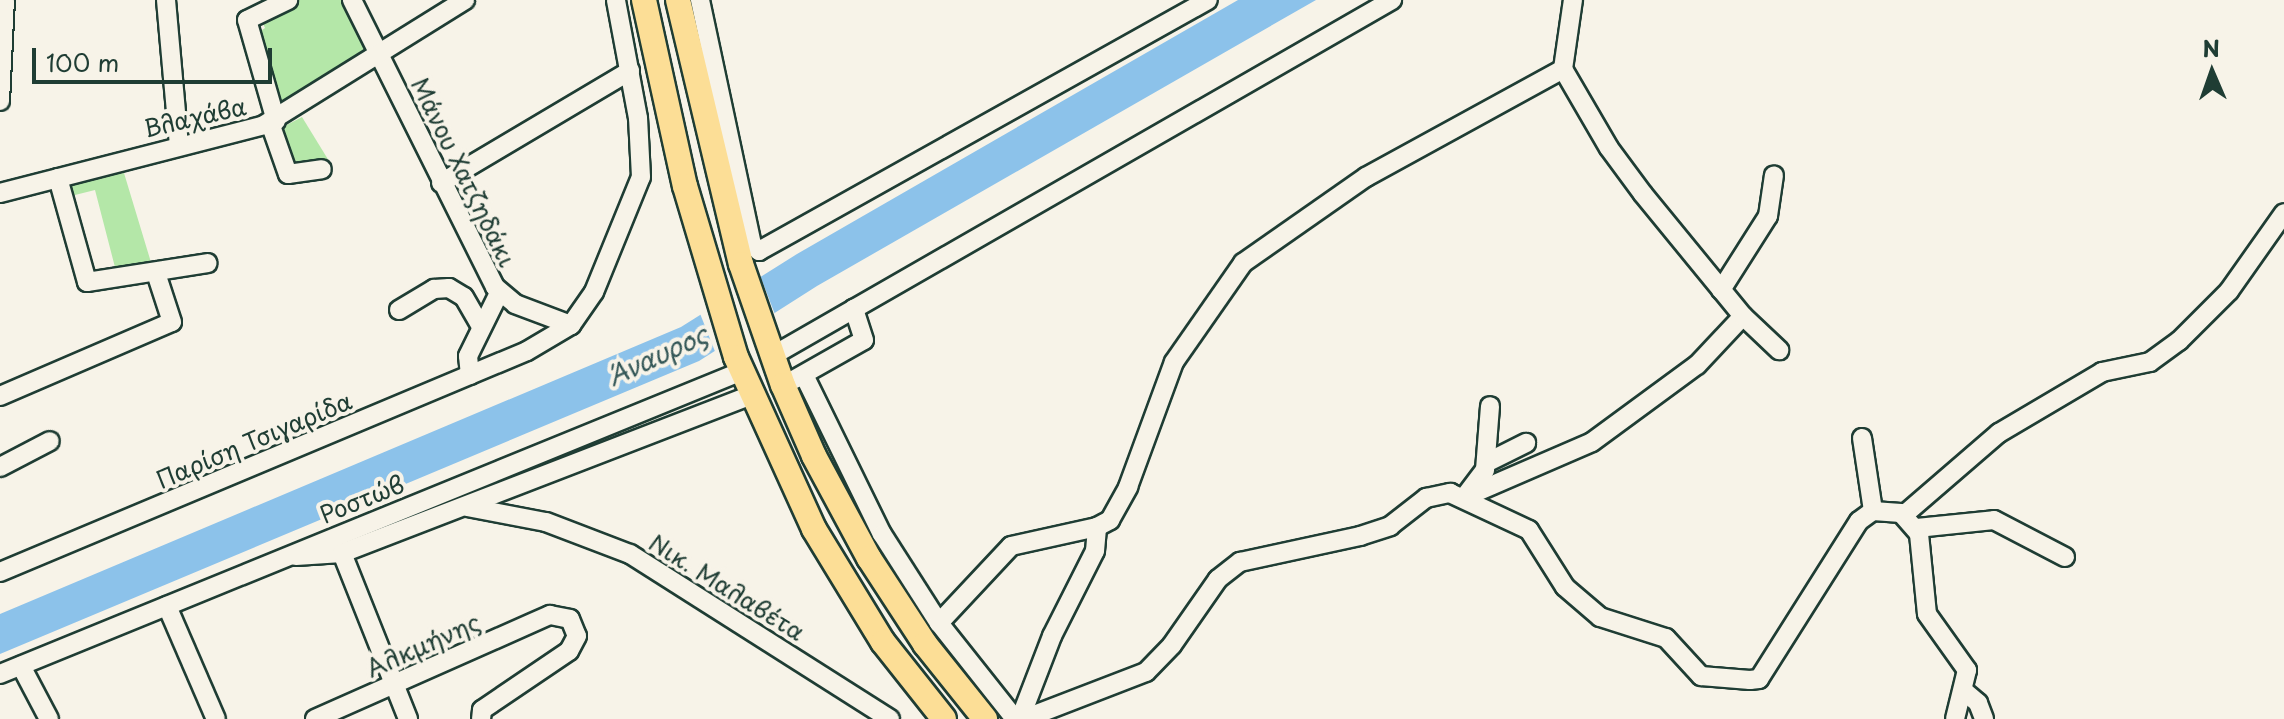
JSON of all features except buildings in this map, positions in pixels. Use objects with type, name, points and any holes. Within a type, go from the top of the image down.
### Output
[{"type":"main road","points":[[644,0],[712,285],[739,364],[787,475],[843,579],[883,642],[944,719]]},
{"type":"main road","points":[[678,0],[741,264],[770,350],[794,380],[814,456],[869,558],[938,663],[985,719]]},
{"type":"street","points":[[0,101],[5,0]]},
{"type":"street","points":[[166,0],[179,145]]},
{"type":"street","points":[[288,0],[247,20],[288,174],[322,169]]},
{"type":"street","name":"Μάνου Χατζηδάκι","points":[[352,0],[441,183],[499,293],[571,325]]},
{"type":"street","name":"Βλαχάβα","points":[[0,193],[273,122],[465,0]]},
{"type":"street","points":[[571,325],[594,292],[639,186],[642,150],[616,0]]},
{"type":"street","points":[[700,0],[752,247],[759,251],[1208,0]]},
{"type":"street","points":[[770,350],[854,309],[1392,0]]},
{"type":"street","points":[[1573,0],[1563,69],[1609,148],[1721,290],[1779,350]]},
{"type":"street","points":[[939,623],[1011,546],[1097,527],[1120,506],[1181,348],[1243,263],[1366,177],[1563,69]]},
{"type":"street","points":[[441,183],[630,71]]},
{"type":"street","points":[[1721,290],[1768,216],[1774,175]]},
{"type":"street","points":[[58,178],[87,282],[208,263]]},
{"type":"street","points":[[1911,521],[1999,433],[2102,372],[2150,362],[2179,341],[2229,291],[2284,213]]},
{"type":"street","points":[[0,396],[172,322],[156,273]]},
{"type":"street","points":[[399,310],[426,292],[449,288],[464,297],[481,327]]},
{"type":"street","points":[[470,375],[467,359],[499,293]]},
{"type":"street","points":[[854,309],[864,340],[794,380],[864,503],[939,623],[1020,719]]},
{"type":"street","points":[[1020,719],[1146,672],[1172,645],[1218,579],[1240,562],[1375,531],[1432,496],[1465,497],[1592,442],[1697,365],[1743,316]]},
{"type":"street","name":"Παρίση Τσιγαρίδα","points":[[0,572],[527,351],[571,325]]},
{"type":"street","name":"Ροστώβ","points":[[0,674],[289,556],[739,364]]},
{"type":"street","points":[[289,556],[342,553],[753,394]]},
{"type":"street","points":[[1465,497],[1480,481],[1486,463],[1490,406]]},
{"type":"street","points":[[1862,438],[1873,511]]},
{"type":"street","points":[[0,467],[50,441]]},
{"type":"street","points":[[1486,463],[1526,443]]},
{"type":"street","points":[[524,484],[520,501],[528,518]]},
{"type":"street","points":[[1465,497],[1529,530],[1565,587],[1600,617],[1666,638],[1701,676],[1750,680],[1759,679],[1859,521],[1873,511]]},
{"type":"street","name":"Νικ. Μαλαβέτα","points":[[464,506],[528,518],[573,531],[661,571],[890,719]]},
{"type":"street","points":[[1873,511],[1911,521],[1994,520],[2065,557]]},
{"type":"street","points":[[1911,521],[1927,614],[1963,659],[1965,692],[1955,719]]},
{"type":"street","points":[[1020,719],[1052,636],[1095,551],[1097,527]]},
{"type":"street","points":[[342,553],[408,719]]},
{"type":"street","points":[[167,606],[216,719]]},
{"type":"street","name":"Αλκμήνης","points":[[315,719],[550,615],[566,616],[575,625],[576,641],[569,651],[482,710],[481,719]]},
{"type":"street","points":[[21,666],[49,719]]},
{"type":"street","points":[[1965,692],[1978,703],[1984,719]]},
{"type":"green space","points":[[293,0],[341,0],[368,55],[278,112],[256,34],[265,28],[260,17]]},
{"type":"green space","points":[[302,117],[329,161],[307,170],[289,168],[277,130]]},
{"type":"green space","points":[[124,173],[153,269],[117,275],[95,190],[71,196],[69,183]]},
{"type":"water","name":"Άναυρος","points":[[1238,0],[1316,0],[817,286],[699,361],[0,654],[0,614],[681,327],[797,254]]},
{"type":"pier","points":[[759,273],[776,317],[716,354],[699,311]]}]
